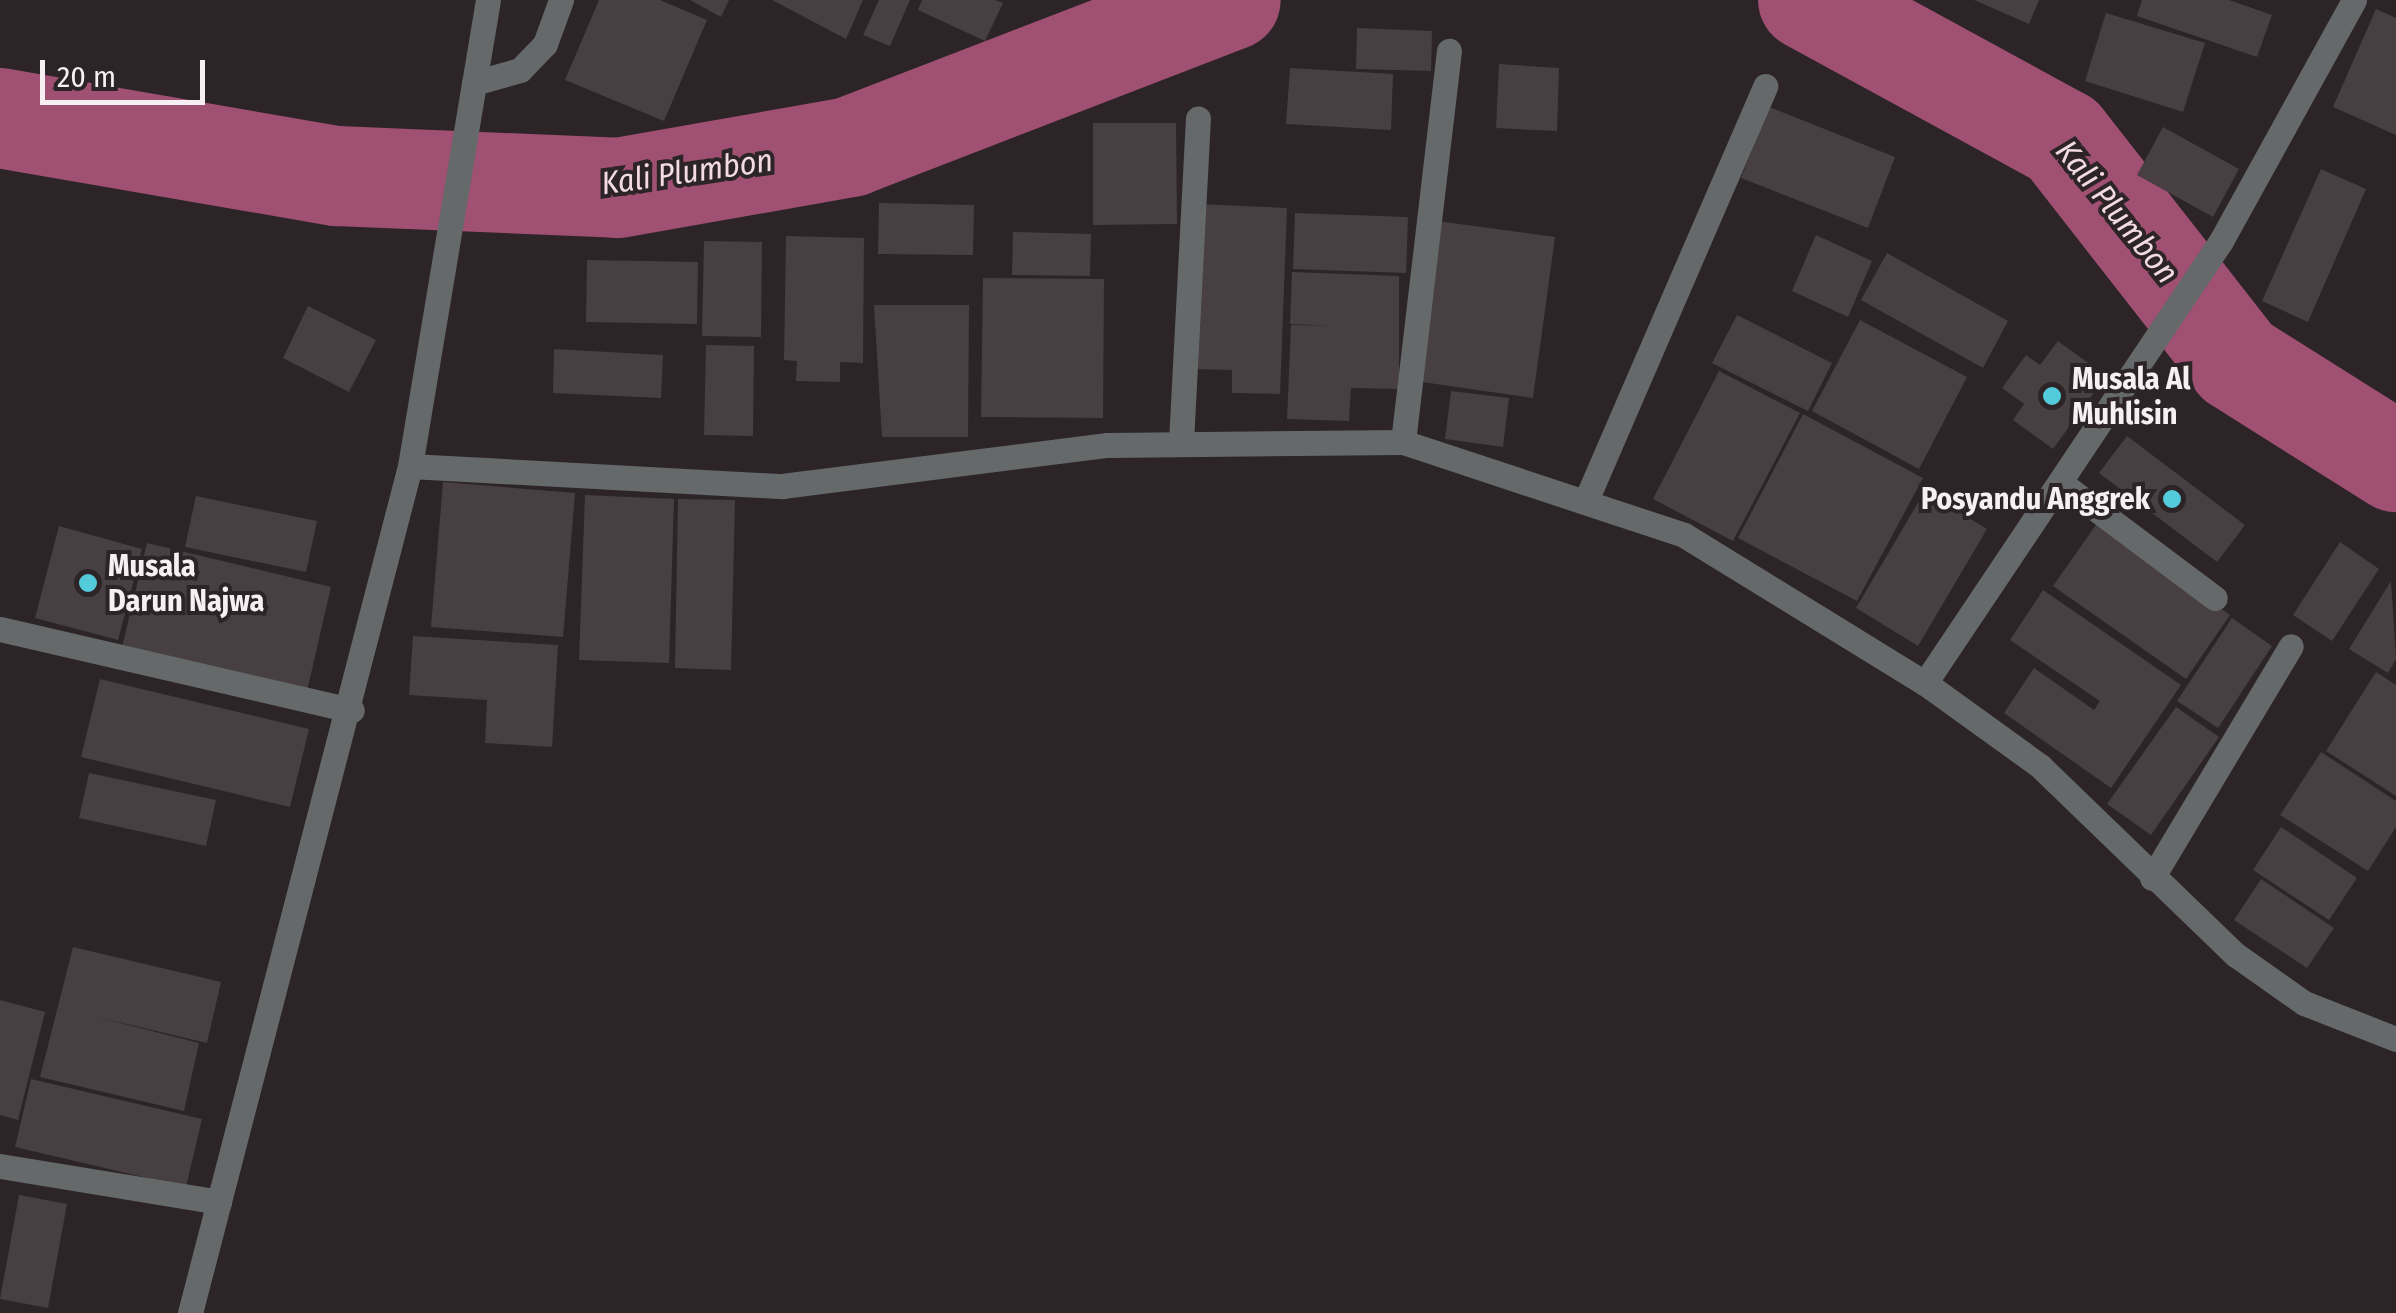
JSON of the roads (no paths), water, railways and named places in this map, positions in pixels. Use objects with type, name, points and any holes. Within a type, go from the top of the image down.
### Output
[{"type":"street","points":[[190,1313],[352,710],[410,466],[452,242],[488,0]]},
{"type":"street","points":[[474,84],[520,70],[545,44],[560,0]]},
{"type":"street","points":[[1925,683],[2221,242],[2354,0]]},
{"type":"street","points":[[1402,442],[1448,51]]},
{"type":"street","points":[[1586,498],[1765,86]]},
{"type":"street","points":[[1181,442],[1198,118]]},
{"type":"street","points":[[410,466],[782,486],[1181,442],[1402,442],[1586,498],[1684,534],[1925,683],[2040,766],[2152,878],[2304,1003],[2396,1039]]},
{"type":"street","points":[[2061,483],[2215,598]]},
{"type":"street","points":[[0,629],[352,710]]},
{"type":"street","points":[[2152,878],[2291,646]]},
{"type":"street","points":[[0,1166],[220,1202]]},
{"type":"waterway","name":"Kali Plumbon","points":[[0,118],[337,176],[618,188],[850,147],[1231,0]]},
{"type":"waterway","name":"Kali Plumbon","points":[[1808,0],[2063,139],[2237,362],[2396,462]]},
{"type":"place","name":"Musala Al Muhlisin","points":[[2052,396]]},
{"type":"place","name":"Posyandu Anggrek","points":[[2172,499]]},
{"type":"place","name":"Musala Darun Najwa","points":[[88,583]]}]
